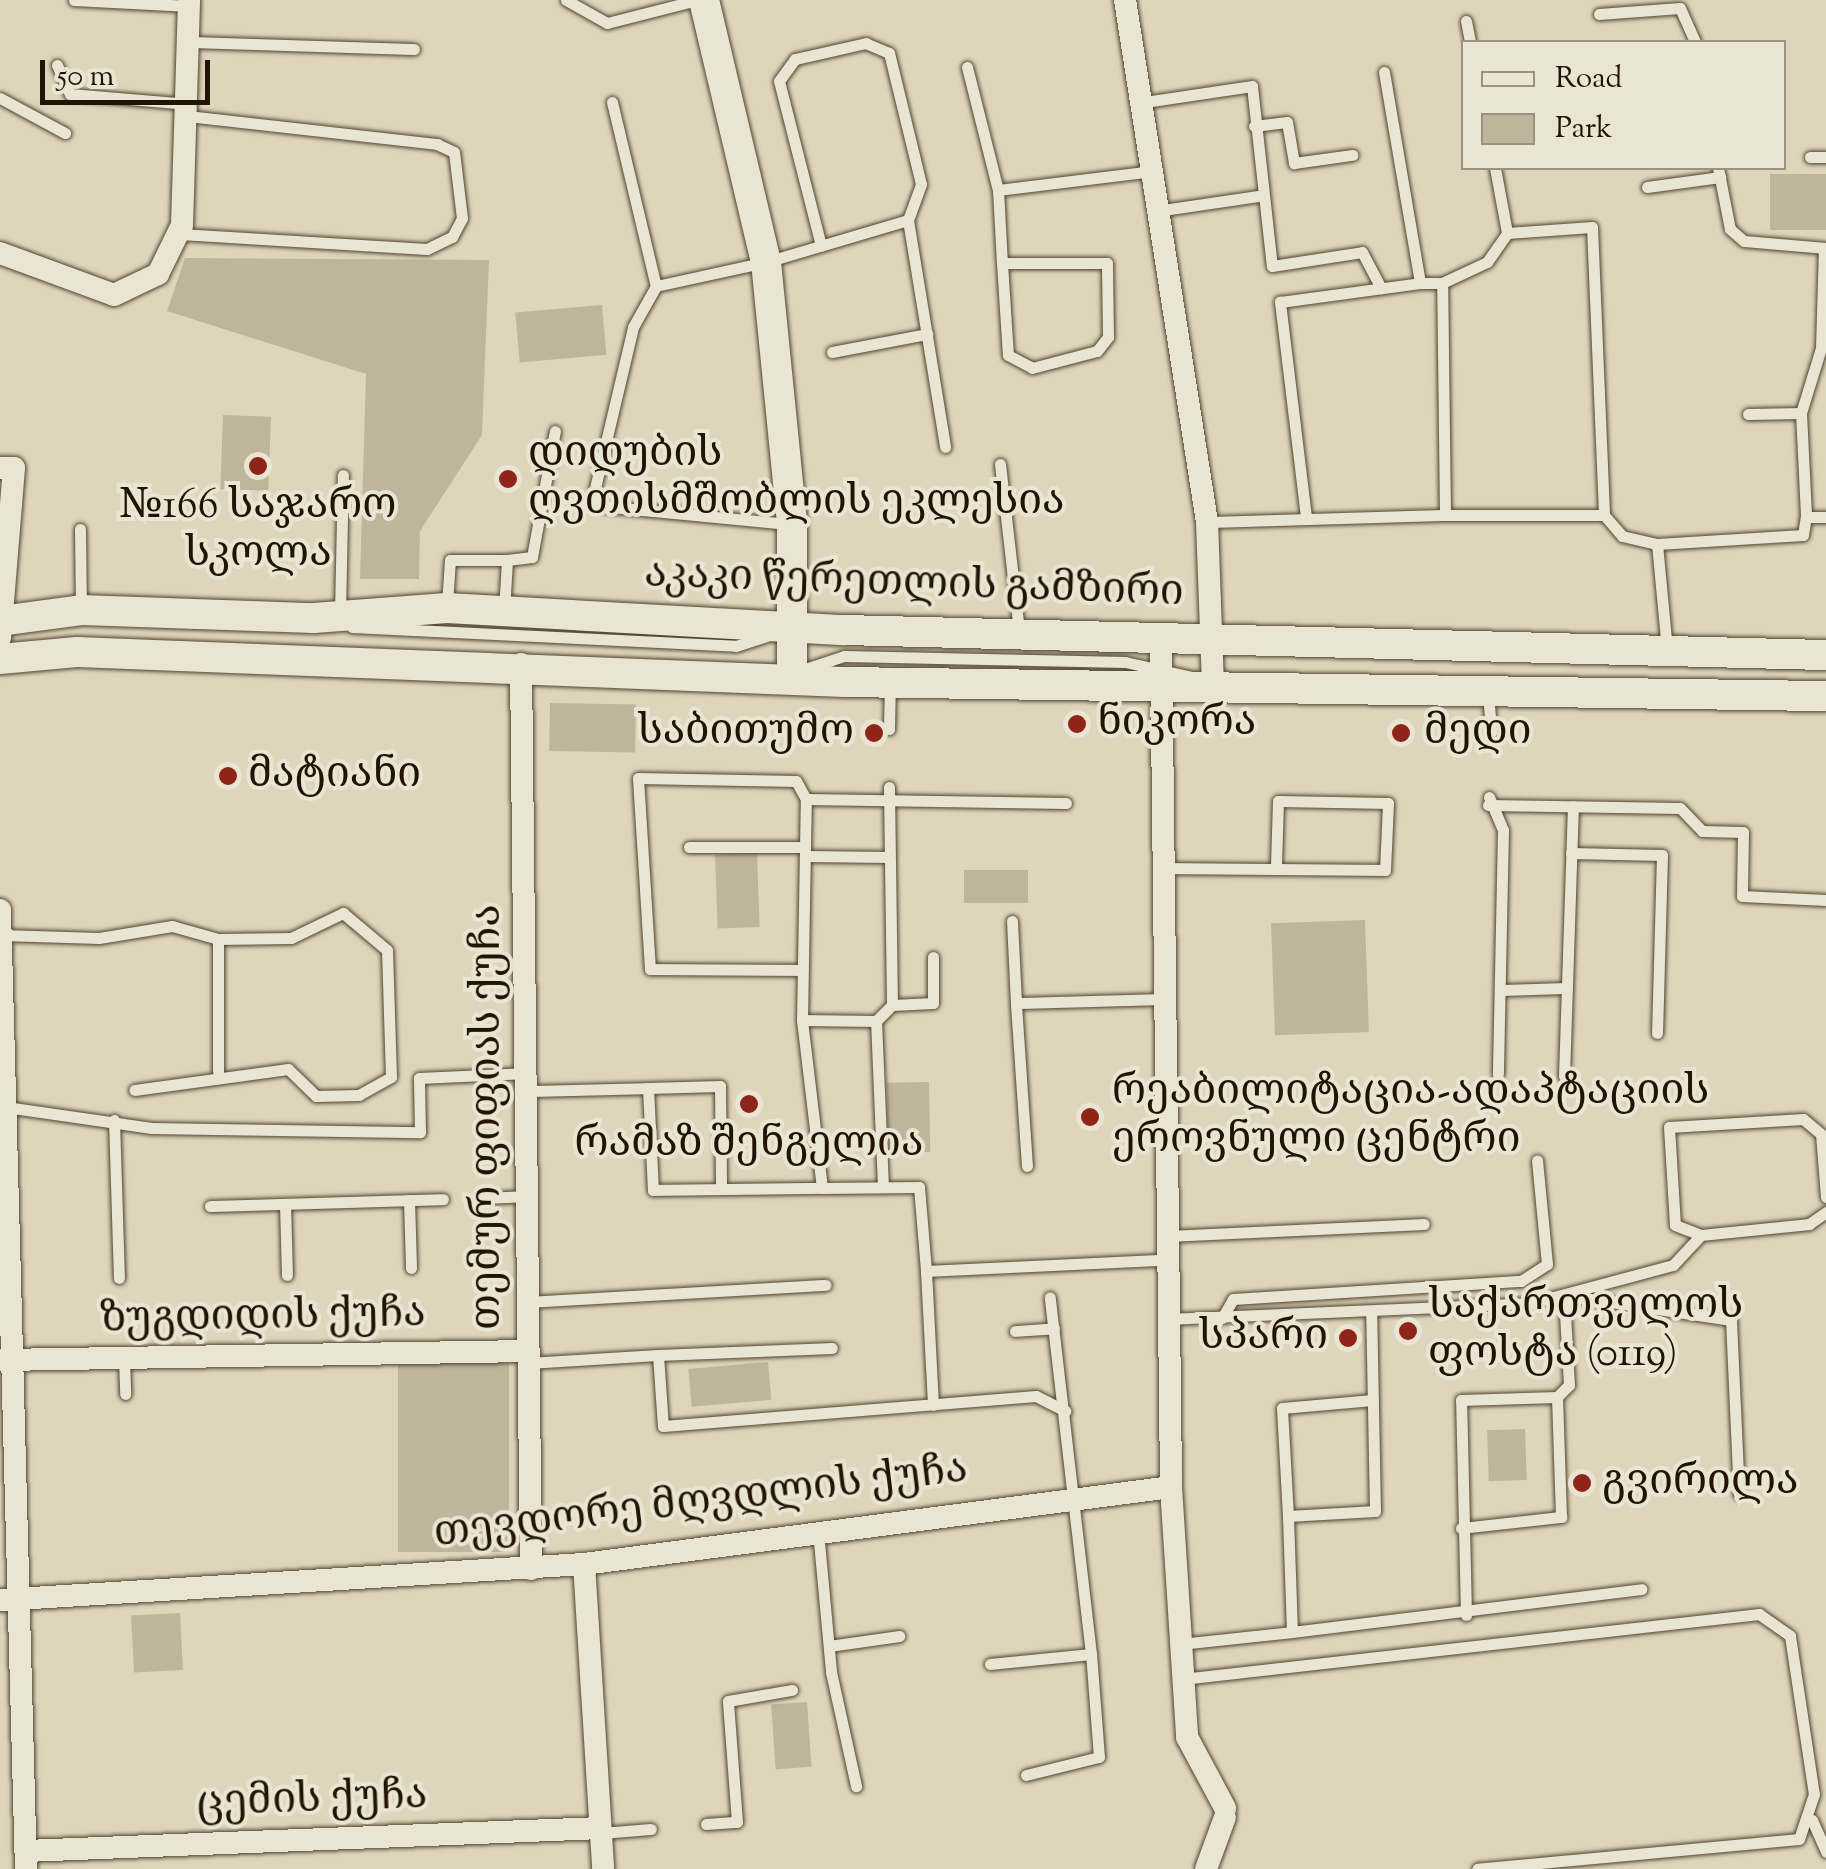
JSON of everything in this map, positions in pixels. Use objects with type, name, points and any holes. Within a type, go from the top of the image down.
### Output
[{"type":"main road","points":[[701,0],[766,262],[792,524],[792,674]]},
{"type":"main road","name":"აკაკი წერეთლის გამზირი","points":[[1,625],[80,610],[327,615],[447,608],[792,628],[1020,634],[1160,664],[1213,685],[1488,694],[1826,696]]},
{"type":"main road","name":"აკაკი წერეთლის გამზირი","points":[[0,659],[77,652],[792,674],[890,683],[1160,664],[1213,640],[1668,654],[1826,654]]},
{"type":"street","points":[[1126,0],[1157,171],[1207,522],[1213,685]]},
{"type":"street","points":[[0,253],[114,294],[158,274],[180,234],[189,110],[189,3]]},
{"type":"street","points":[[0,468],[14,468],[1,625]]},
{"type":"street","name":"თემურ ფიფიას ქუჩა","points":[[521,664],[530,1196],[530,1569]]},
{"type":"street","points":[[1160,664],[1158,999],[1171,1486],[1187,1737],[1225,1812],[1206,1869]]},
{"type":"street","points":[[0,910],[10,1599],[26,1860]]},
{"type":"street","name":"ზუგდიდის ქუჩა","points":[[6,1360],[528,1357]]},
{"type":"street","name":"თევდორე მღვდლის ქუჩა","points":[[10,1599],[584,1564],[1079,1494],[1171,1486]]},
{"type":"street","points":[[584,1564],[604,1869]]},
{"type":"street","name":"ცემის ქუჩა","points":[[26,1860],[123,1858],[601,1830]]},
{"type":"lane","points":[[74,0],[189,3]]},
{"type":"lane","points":[[566,0],[608,23],[701,0]]},
{"type":"lane","points":[[1599,14],[1680,8],[1693,40]]},
{"type":"lane","points":[[1466,21],[1470,40]]},
{"type":"lane","points":[[189,42],[414,49]]},
{"type":"lane","points":[[821,246],[779,81],[795,60],[866,43],[889,53],[922,184],[908,220],[944,447]]},
{"type":"lane","points":[[58,65],[70,94],[438,144],[454,152],[462,218],[452,238],[426,250],[180,234]]},
{"type":"lane","points":[[967,67],[998,190],[1002,263],[1008,355],[1032,368],[1097,350],[1108,337],[1106,263],[1002,263]]},
{"type":"lane","points":[[1384,72],[1420,282]]},
{"type":"lane","points":[[1145,102],[1252,86],[1258,196],[1272,266],[1362,252],[1381,288]]},
{"type":"lane","points":[[0,98],[65,132]]},
{"type":"lane","points":[[612,102],[656,286],[633,326],[592,505],[792,524]]},
{"type":"lane","points":[[1254,126],[1287,122],[1294,163],[1352,155]]},
{"type":"lane","points":[[1810,157],[1826,157]]},
{"type":"lane","points":[[1306,517],[1280,302],[1420,282],[1442,283],[1487,262],[1508,232],[1495,170]]},
{"type":"lane","points":[[998,190],[1157,171]]},
{"type":"lane","points":[[1508,232],[1592,227],[1604,515],[1622,536],[1657,544],[1803,535],[1806,517],[1801,412],[1821,348],[1825,248],[1744,241],[1730,229],[1719,172],[1647,186]]},
{"type":"lane","points":[[1163,210],[1258,196]]},
{"type":"lane","points":[[656,286],[766,262],[908,220]]},
{"type":"lane","points":[[1442,283],[1445,515]]},
{"type":"lane","points":[[832,352],[926,334]]},
{"type":"lane","points":[[1748,414],[1801,412]]},
{"type":"lane","points":[[447,608],[450,560],[532,557],[556,430]]},
{"type":"lane","points":[[1000,464],[1020,634]]},
{"type":"lane","points":[[344,474],[327,615],[384,634],[736,646],[792,628]]},
{"type":"lane","points":[[1207,522],[1306,517],[1604,515]]},
{"type":"lane","points":[[1806,517],[1826,516]]},
{"type":"lane","points":[[80,529],[80,610]]},
{"type":"lane","points":[[1657,544],[1668,654]]},
{"type":"lane","points":[[504,611],[507,560]]},
{"type":"lane","points":[[792,674],[844,656],[1160,664]]},
{"type":"lane","points":[[890,683],[890,729]]},
{"type":"lane","points":[[1488,694],[1491,732]]},
{"type":"lane","points":[[802,970],[650,970],[638,778],[796,781],[806,799],[802,1020],[822,1188]]},
{"type":"lane","points":[[889,793],[892,1005]]},
{"type":"lane","points":[[806,799],[889,793],[1066,803]]},
{"type":"lane","points":[[1157,868],[1276,866],[1385,870],[1388,804],[1278,801],[1276,866]]},
{"type":"lane","points":[[1498,1074],[1503,830],[1489,801],[1680,808],[1702,831],[1743,832],[1742,896],[1826,900]]},
{"type":"lane","points":[[1564,1076],[1572,806]]},
{"type":"lane","points":[[688,847],[888,857]]},
{"type":"lane","points":[[1571,853],[1662,855],[1657,1033]]},
{"type":"lane","points":[[1,935],[99,938],[172,926],[218,939],[291,938],[343,912],[377,932],[387,950],[391,1077],[360,1095],[316,1096],[288,1069],[218,1071],[134,1090]]},
{"type":"lane","points":[[1012,921],[1027,1166]]},
{"type":"lane","points":[[218,939],[218,1071]]},
{"type":"lane","points":[[802,1020],[876,1020],[892,1005],[933,1003],[933,958]]},
{"type":"lane","points":[[1500,990],[1567,988]]},
{"type":"lane","points":[[1016,1003],[1158,999]]},
{"type":"lane","points":[[876,1020],[882,1187]]},
{"type":"lane","points":[[3,1107],[114,1120],[420,1132],[418,1078],[648,1088],[720,1086],[721,1190]]},
{"type":"lane","points":[[648,1088],[653,1190],[919,1187],[933,1404]]},
{"type":"lane","points":[[1826,1197],[1821,1134],[1803,1119],[1668,1126],[1674,1225],[1701,1235],[1809,1224],[1826,1212]]},
{"type":"lane","points":[[114,1120],[119,1278]]},
{"type":"lane","points":[[1222,1318],[1233,1299],[1522,1281],[1547,1264],[1538,1160]]},
{"type":"lane","points":[[484,1198],[530,1196]]},
{"type":"lane","points":[[210,1206],[443,1199]]},
{"type":"lane","points":[[409,1200],[411,1268]]},
{"type":"lane","points":[[285,1204],[287,1275]]},
{"type":"lane","points":[[1163,1236],[1424,1224]]},
{"type":"lane","points":[[1165,1320],[1371,1312],[1564,1294],[1688,1259],[1701,1235]]},
{"type":"lane","points":[[926,1270],[1164,1260]]},
{"type":"lane","points":[[528,1302],[826,1285]]},
{"type":"lane","points":[[1461,1528],[1561,1517],[1558,1397],[1569,1385],[1564,1294]]},
{"type":"lane","points":[[1564,1294],[1731,1320],[1739,1494]]},
{"type":"lane","points":[[1026,1774],[1099,1757],[1079,1494],[1050,1297]]},
{"type":"lane","points":[[1288,1516],[1374,1511],[1371,1312]]},
{"type":"lane","points":[[1015,1331],[1054,1328]]},
{"type":"lane","points":[[528,1357],[832,1348]]},
{"type":"lane","points":[[658,1355],[663,1426],[1036,1396],[1065,1410]]},
{"type":"lane","points":[[124,1358],[126,1394]]},
{"type":"lane","points":[[1466,1615],[1461,1528],[1462,1400],[1558,1397]]},
{"type":"lane","points":[[1292,1632],[1282,1408],[1373,1400]]},
{"type":"lane","points":[[818,1531],[829,1646],[856,1786]]},
{"type":"lane","points":[[1180,1644],[1466,1615],[1641,1589]]},
{"type":"lane","points":[[1182,1679],[1760,1614],[1790,1636],[1812,1820],[1826,1852]]},
{"type":"lane","points":[[829,1646],[899,1636]]},
{"type":"lane","points":[[990,1664],[1091,1654]]},
{"type":"lane","points":[[706,1824],[736,1822],[728,1701],[792,1690]]},
{"type":"lane","points":[[1478,1869],[1781,1846],[1812,1820]]},
{"type":"lane","points":[[601,1830],[650,1829]]},
{"type":"green space","points":[[1770,174],[1826,174],[1826,230],[1770,230]]},
{"type":"green space","points":[[185,258],[489,260],[482,435],[420,531],[419,579],[360,579],[366,374],[167,311]]},
{"type":"green space","points":[[602,305],[606,355],[520,362],[515,313]]},
{"type":"green space","points":[[223,415],[271,417],[268,491],[220,489]]},
{"type":"green space","points":[[550,703],[636,705],[635,752],[549,751]]},
{"type":"green space","points":[[757,853],[760,927],[718,928],[715,854]]},
{"type":"green space","points":[[964,870],[1028,870],[1028,903],[964,903]]},
{"type":"green space","points":[[1365,920],[1369,1032],[1275,1035],[1271,923]]},
{"type":"green space","points":[[929,1082],[930,1152],[888,1153],[887,1083]]},
{"type":"green space","points":[[768,1362],[771,1400],[692,1407],[688,1369]]},
{"type":"green space","points":[[398,1363],[509,1363],[509,1552],[398,1552]]},
{"type":"green space","points":[[1525,1429],[1527,1480],[1489,1481],[1487,1430]]},
{"type":"green space","points":[[180,1613],[183,1670],[134,1672],[131,1616]]},
{"type":"green space","points":[[807,1702],[812,1767],[776,1769],[771,1705]]},
{"type":"place","name":"№166 საჯარო სკოლა","points":[[258,466]]},
{"type":"place","name":"დიდუბის ღვთისმშობლის ეკლესია","points":[[508,479]]},
{"type":"place","name":"ნიკორა","points":[[1077,724]]},
{"type":"place","name":"საბითუმო","points":[[874,733]]},
{"type":"place","name":"მედი","points":[[1401,733]]},
{"type":"place","name":"მატიანი","points":[[228,776]]},
{"type":"place","name":"რამაზ შენგელია","points":[[749,1104]]},
{"type":"place","name":"რეაბილიტაცია-ადაპტაციის ეროვნული ცენტრი","points":[[1090,1117]]},
{"type":"place","name":"საქართველოს ფოსტა (0119)","points":[[1408,1331]]},
{"type":"place","name":"სპარი","points":[[1348,1338]]},
{"type":"place","name":"გვირილა","points":[[1582,1483]]}]
